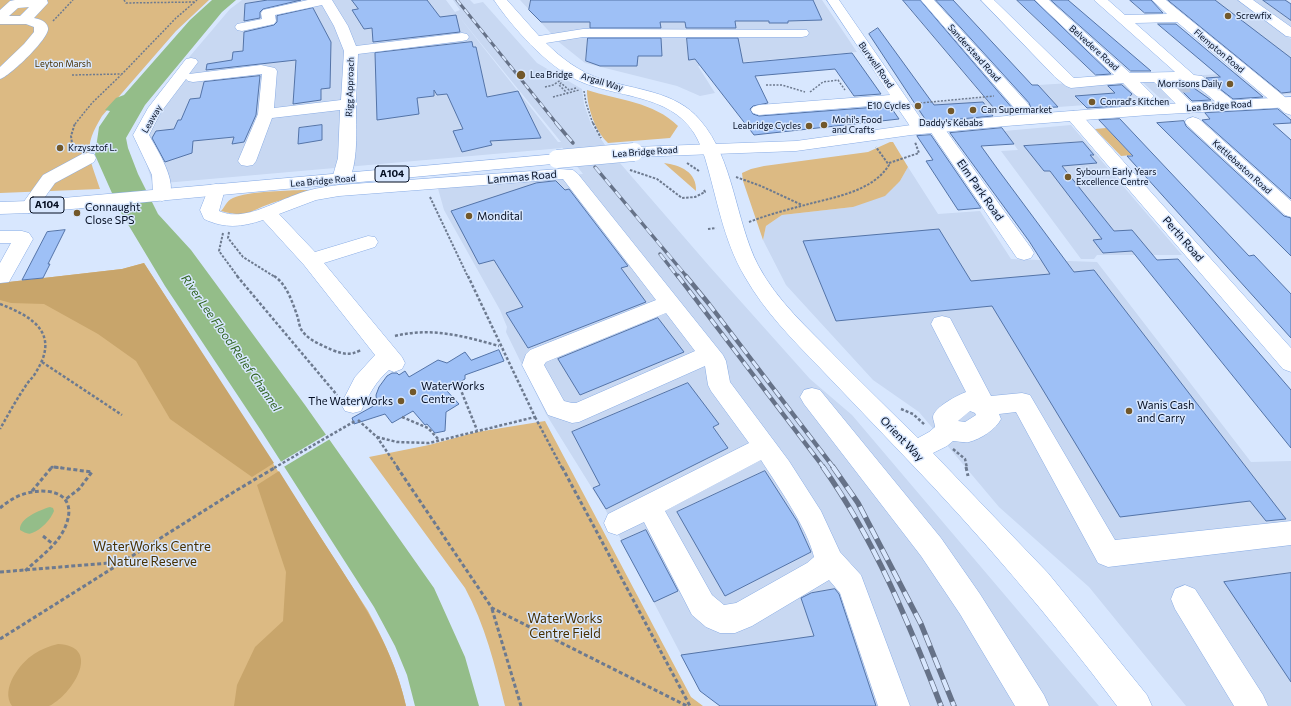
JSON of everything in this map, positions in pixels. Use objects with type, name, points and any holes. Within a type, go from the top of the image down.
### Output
[{"type":"street","points":[[242,27],[269,21],[268,13],[326,0]]},
{"type":"street","name":"Rigg Approach","points":[[326,0],[341,26],[352,51],[346,158],[341,179]]},
{"type":"street","name":"Argall Way","points":[[500,0],[536,41],[561,63],[579,76],[602,84],[669,102],[694,122],[699,128],[710,150]]},
{"type":"street","name":"Burwell Road","points":[[833,0],[923,132]]},
{"type":"street","name":"Sanderstead Road","points":[[927,0],[1022,107]]},
{"type":"street","points":[[987,0],[1060,74],[1071,83],[1126,78],[1188,76],[1100,0]]},
{"type":"street","name":"Belvedere Road","points":[[1041,0],[1146,96]]},
{"type":"street","name":"Flempton Road","points":[[1158,0],[1287,105]]},
{"type":"street","points":[[1244,0],[1291,33]]},
{"type":"street","points":[[0,17],[15,4],[36,2],[42,3],[23,20]]},
{"type":"street","points":[[1123,19],[1180,18]]},
{"type":"street","points":[[0,20],[31,20],[38,23],[41,28],[41,32],[36,40],[0,75]]},
{"type":"street","points":[[536,41],[583,33],[802,33]]},
{"type":"street","points":[[352,51],[462,37]]},
{"type":"street","name":"Leaway","points":[[157,195],[161,175],[141,135],[154,111],[192,62]]},
{"type":"street","points":[[193,78],[261,69],[270,71],[266,114],[247,161]]},
{"type":"street","points":[[1203,87],[1229,105]]},
{"type":"street","points":[[792,107],[811,93],[855,102]]},
{"type":"street","name":"Lea Bridge Road","points":[[0,208],[29,207],[634,152],[758,149],[799,146],[864,135],[923,132],[1074,116],[1179,96],[1229,105],[1287,105]]},
{"type":"street","name":"Kettlebaston Road","points":[[1179,96],[1291,211]]},
{"type":"street","points":[[759,110],[855,102],[902,101]]},
{"type":"street","points":[[266,114],[350,104]]},
{"type":"street","name":"Perth Road","points":[[1074,116],[1291,363]]},
{"type":"street","name":"Elm Park Road","points":[[923,132],[1024,253]]},
{"type":"street","name":"Orient Way","points":[[710,150],[738,244],[756,280],[791,324],[914,451],[1037,582],[1136,706]]},
{"type":"street","points":[[29,207],[49,179],[80,154]]},
{"type":"street","name":"Lammas Road","points":[[230,221],[249,219],[297,199],[326,192],[567,174],[572,178],[715,361],[719,385],[765,446],[800,500],[826,547],[828,558]]},
{"type":"street","points":[[216,190],[209,210],[211,215],[216,218],[230,221]]},
{"type":"street","points":[[267,212],[391,352],[364,380],[350,411]]},
{"type":"street","points":[[0,237],[16,236],[22,237],[23,239],[2,277]]},
{"type":"street","points":[[311,260],[368,242]]},
{"type":"street","points":[[670,303],[538,356],[534,360],[533,366],[556,408],[568,412],[580,412],[709,354]]},
{"type":"street","points":[[914,451],[938,439],[948,430],[968,432],[989,419],[985,406],[942,324]]},
{"type":"street","points":[[812,397],[931,547],[970,604],[1033,706]]},
{"type":"street","points":[[985,406],[1022,402],[1108,554],[1291,534]]},
{"type":"street","points":[[617,523],[765,446]]},
{"type":"street","points":[[649,506],[702,605],[715,617],[728,620],[742,616],[817,572],[825,566],[828,558],[851,585],[894,706]]},
{"type":"street","points":[[1185,599],[1252,706]]},
{"type":"path","points":[[41,32],[73,0]]},
{"type":"path","points":[[124,0],[126,3],[195,2]]},
{"type":"path","points":[[80,154],[70,133],[82,113],[90,103],[122,74],[176,18],[197,0]]},
{"type":"path","points":[[72,74],[122,74]]},
{"type":"path","points":[[766,85],[782,84],[811,93],[823,82],[838,80],[849,97],[833,98]]},
{"type":"path","points":[[545,87],[553,85],[559,81]]},
{"type":"path","points":[[568,94],[559,85],[561,83],[569,90],[574,89]]},
{"type":"path","points":[[553,97],[576,91]]},
{"type":"path","points":[[902,101],[1011,95]]},
{"type":"path","points":[[584,96],[589,114],[605,142]]},
{"type":"path","points":[[889,163],[919,153],[923,132]]},
{"type":"path","points":[[874,144],[889,163]]},
{"type":"path","points":[[745,223],[865,186],[886,172],[889,163]]},
{"type":"path","points":[[689,164],[699,171],[701,178]]},
{"type":"path","points":[[627,169],[655,178],[675,195],[684,199],[695,198],[705,192],[703,185]]},
{"type":"path","points":[[730,175],[752,181],[761,187],[802,205]]},
{"type":"path","points":[[424,185],[535,417],[690,706]]},
{"type":"path","points":[[230,221],[219,251],[243,284],[350,411],[377,437],[492,608],[522,706]]},
{"type":"path","points":[[230,221],[228,238],[243,257],[280,280],[292,302],[302,331],[306,335],[319,344],[345,355],[353,354],[364,349]]},
{"type":"path","points":[[0,304],[26,314],[34,320],[41,328],[46,350],[38,371],[26,385],[0,429]]},
{"type":"path","points":[[391,352],[421,331],[440,331],[462,335],[500,346]]},
{"type":"path","points":[[42,362],[122,415]]},
{"type":"path","points":[[458,383],[477,430]]},
{"type":"path","points":[[0,639],[237,490],[251,483],[350,411]]},
{"type":"path","points":[[402,417],[428,428],[439,440]]},
{"type":"path","points":[[377,437],[398,442],[429,443],[535,417]]},
{"type":"path","points":[[32,492],[52,467],[92,472],[79,489],[66,499]]},
{"type":"path","points":[[0,508],[14,497],[32,492],[50,490],[66,499],[70,510],[67,523],[61,534],[53,544],[25,570]]},
{"type":"path","points":[[43,536],[53,544]]},
{"type":"path","points":[[0,572],[122,562]]},
{"type":"path","points":[[492,608],[687,706]]},
{"type":"shaded area","points":[[242,0],[446,0],[455,12],[460,10],[453,0],[470,0],[474,4],[483,2],[537,63],[582,89],[584,104],[591,124],[607,148],[810,379],[852,415],[1099,706],[720,706],[700,691],[605,509],[546,414],[506,332],[507,327],[500,310],[444,210],[437,185],[583,174],[561,146],[562,148],[153,184],[137,136],[157,95],[230,9]],"holes":[[[457,14],[561,142],[558,142]]]},
{"type":"shaded area","points":[[520,0],[822,0],[857,52],[698,66],[715,93],[700,96],[677,86],[585,63],[560,43]]},
{"type":"shaded area","points":[[1166,0],[1287,0],[1291,3],[1291,27],[1281,20],[1266,21],[1291,39],[1291,94],[1278,95]]},
{"type":"shaded area","points":[[1236,73],[1262,95],[1162,100],[1139,79]]},
{"type":"shaded area","points":[[1120,80],[1143,101],[1058,107],[1038,85]]},
{"type":"shaded area","points":[[1003,96],[1013,109],[921,116],[912,104]]},
{"type":"shaded area","name":"Sybourn Early Years Excellence Centre","points":[[1071,125],[1182,255],[1097,255],[1094,259],[1081,259],[1001,151],[1018,150],[1004,131]]},
{"type":"shaded area","points":[[908,167],[938,214],[980,211],[1011,259],[1097,262],[1251,462],[1291,461],[1291,706],[1186,706],[1089,587],[999,507],[919,412],[873,380],[786,285],[763,240],[766,226],[782,215],[853,207],[900,181]]},
{"type":"shaded area","points":[[144,263],[274,463],[252,477],[170,419],[136,361],[98,334],[44,304],[11,303],[0,300],[0,283],[122,269]]},
{"type":"shaded area","points":[[279,471],[378,630],[401,686],[406,706],[234,706],[237,685],[255,647],[283,621],[286,572],[257,485]]},
{"type":"shaded area","points":[[58,644],[71,646],[78,652],[81,659],[77,677],[71,686],[57,701],[49,706],[12,706],[8,692],[13,677],[18,670],[34,654]]},
{"type":"green space","name":"Leyton Marsh","points":[[0,0],[209,0],[176,31],[102,116],[92,137],[89,152],[100,189],[0,193]]},
{"type":"green space","points":[[587,90],[647,107],[668,118],[678,126],[670,138],[608,143],[599,132],[590,111]]},
{"type":"green space","points":[[1106,128],[1132,155],[1121,156],[1095,129]]},
{"type":"green space","points":[[893,142],[908,167],[900,181],[885,196],[853,207],[782,215],[766,226],[763,240],[743,181],[742,173],[764,166],[868,152]]},
{"type":"green space","points":[[664,163],[681,168],[691,174],[696,184],[696,191]]},
{"type":"green space","points":[[317,190],[272,203],[248,213],[237,214],[221,211],[229,201],[240,196],[266,192]]},
{"type":"green space","name":"WaterWorks Centre Nature Reserve","points":[[144,263],[368,611],[390,657],[399,680],[406,706],[0,706],[0,283],[122,269]]},
{"type":"green space","name":"WaterWorks Centre Field","points":[[545,421],[691,697],[703,706],[505,706],[484,631],[465,588],[369,457],[429,445],[477,432]]},
{"type":"water","name":"River Lee Flood Relief Channel","points":[[212,0],[236,0],[222,12],[145,105],[126,138],[128,148],[138,174],[158,214],[191,250],[305,405],[434,588],[465,657],[479,706],[415,706],[407,675],[395,646],[374,607],[262,432],[165,286],[120,211],[95,155],[99,127],[110,111],[105,110],[116,98],[124,95],[190,20]]},
{"type":"water","points":[[50,507],[53,508],[53,514],[39,529],[29,534],[20,530],[26,518],[36,512]]},
{"type":"pier","points":[[327,434],[330,439],[282,468],[279,463]]},
{"type":"building","points":[[268,0],[301,0],[263,9],[260,12],[260,18],[244,21],[245,4]]},
{"type":"building","points":[[352,0],[427,0],[440,17],[456,15],[460,32],[373,42],[372,28],[364,29],[352,10],[358,9]]},
{"type":"building","points":[[531,0],[813,0],[822,20],[788,21],[788,23],[769,23],[769,21],[735,21],[736,28],[686,28],[685,22],[660,22],[661,28],[590,28],[590,22],[541,22],[529,10]]},
{"type":"building","points":[[903,0],[920,0],[1013,109],[996,110]]},
{"type":"building","points":[[936,0],[953,0],[1032,85],[1038,85],[1058,107],[1031,108],[1029,103]]},
{"type":"building","points":[[1017,0],[1034,0],[1111,74],[1096,75]]},
{"type":"building","points":[[1051,0],[1068,0],[1151,71],[1131,71]]},
{"type":"building","points":[[1130,0],[1151,0],[1163,13],[1145,13]]},
{"type":"building","points":[[1168,0],[1215,0],[1291,58],[1291,92],[1282,93]]},
{"type":"building","points":[[1263,0],[1285,0],[1291,4],[1291,20]]},
{"type":"building","points":[[313,8],[331,42],[330,88],[321,89],[321,100],[293,104],[296,60],[206,70],[207,64],[232,60],[233,52],[243,51],[244,32],[274,25],[277,22],[277,16]]},
{"type":"building","points":[[1158,24],[1176,24],[1263,97],[1233,99],[1206,78],[1220,77]]},
{"type":"building","points":[[878,28],[934,105],[983,102],[993,116],[927,122],[869,34]]},
{"type":"building","points":[[588,38],[661,38],[662,56],[638,56],[637,66],[600,66],[586,61]]},
{"type":"building","points":[[687,38],[738,38],[743,63],[852,53],[881,94],[854,96],[835,69],[755,76],[768,103],[753,106],[750,109],[753,114],[759,116],[890,106],[899,119],[754,135],[695,59],[689,60]]},
{"type":"building","points":[[472,42],[473,47],[476,47],[487,97],[518,91],[541,138],[490,141],[492,145],[462,152],[453,131],[463,129],[447,94],[437,95],[434,90],[434,96],[417,98],[419,114],[377,120],[375,53]]},
{"type":"building","points":[[260,76],[256,115],[244,142],[232,144],[234,137],[193,141],[192,153],[165,162],[152,138],[156,131],[174,129],[178,120],[181,120],[190,99],[200,98],[204,82]]},
{"type":"building","points":[[1178,82],[1188,84],[1211,100],[1192,101],[1175,84]]},
{"type":"building","points":[[1122,85],[1132,94],[1121,106],[1087,108],[1075,96],[1115,93],[1108,86]]},
{"type":"building","points":[[1278,109],[1291,120],[1291,123],[1273,124],[1291,140],[1291,199],[1202,120],[1210,119],[1205,113]]},
{"type":"building","points":[[1120,119],[1249,256],[1254,255],[1291,294],[1291,338],[1127,156],[1133,156],[1099,120]]},
{"type":"building","points":[[1184,121],[1186,126],[1284,216],[1291,218],[1291,256],[1157,123]]},
{"type":"building","points":[[322,125],[322,140],[298,144],[299,128]]},
{"type":"building","name":"Wanis Cash and Carry","points":[[1002,128],[1014,144],[981,146],[999,171],[1074,272],[1094,270],[1286,519],[1266,521],[1250,501],[1120,517],[992,306],[836,321],[803,241],[939,229],[971,281],[1050,274],[1029,241],[950,133]]},
{"type":"building","points":[[931,135],[981,208],[958,210],[926,161],[933,160],[917,136]]},
{"type":"building","points":[[1083,142],[1094,155],[1090,155],[1097,163],[1062,166],[1114,231],[1132,230],[1157,260],[1178,259],[1291,390],[1291,448],[1132,251],[1103,253],[1093,240],[1102,239],[1050,171],[1044,171],[1024,146]]},
{"type":"building","points":[[556,181],[565,190],[569,189],[628,266],[621,268],[646,302],[528,348],[506,313],[523,307],[494,260],[479,264],[451,211],[536,183]]},
{"type":"building","points":[[65,230],[48,264],[50,264],[43,278],[22,280],[47,232]]},
{"type":"building","points":[[658,318],[684,352],[580,395],[558,359]]},
{"type":"building","name":"WaterWorks Centre","points":[[499,350],[504,361],[465,375],[465,379],[446,390],[459,404],[446,412],[445,431],[435,433],[427,424],[425,425],[413,411],[392,423],[385,414],[354,424],[352,418],[377,404],[376,395],[379,387],[387,376],[392,373],[397,373],[399,375],[405,371],[409,377],[438,360],[447,363],[465,352],[471,360]]},
{"type":"building","points":[[688,383],[719,424],[713,427],[728,448],[606,509],[593,488],[600,485],[572,432]]},
{"type":"building","points":[[765,471],[797,521],[811,552],[725,596],[677,512]]},
{"type":"building","points":[[646,530],[678,591],[654,602],[621,541]]},
{"type":"building","points":[[1291,573],[1291,682],[1224,582]]},
{"type":"building","points":[[835,589],[839,594],[876,706],[720,706],[700,691],[681,655],[814,636],[801,598],[811,593]]},
{"type":"tunnel","points":[[1176,86],[1197,85]]},
{"type":"railway","points":[[457,0],[557,124]]},
{"type":"railway","points":[[556,123],[573,143]]},
{"type":"railway","points":[[595,167],[687,277]]},
{"type":"railway","points":[[660,254],[678,277]]},
{"type":"railway","points":[[678,276],[824,468]]},
{"type":"railway","points":[[686,276],[834,468]]},
{"type":"railway","points":[[823,467],[859,524],[890,583],[941,706]]},
{"type":"railway","points":[[833,467],[858,503],[921,624],[954,706]]},
{"type":"place","name":"Screwfix","points":[[1228,16]]},
{"type":"place","name":"Lea Bridge","points":[[521,75]]},
{"type":"place","name":"Morrisons Daily","points":[[1230,84]]},
{"type":"place","name":"Conrad's Kitchen","points":[[1092,102]]},
{"type":"place","name":"E10 Cycles","points":[[918,106]]},
{"type":"place","name":"Can Supermarket","points":[[973,110]]},
{"type":"place","name":"Daddy's Kebabs","points":[[951,111]]},
{"type":"place","name":"Mohi's Food and Crafts","points":[[824,125]]},
{"type":"place","name":"Leabridge Cycles","points":[[809,126]]},
{"type":"place","name":"Krzysztof L.","points":[[60,148]]},
{"type":"place","name":"Sybourn Early Years Excellence Centre","points":[[1068,177]]},
{"type":"place","name":"Connaught Close SPS","points":[[77,213]]},
{"type":"place","name":"Mondital","points":[[469,216]]},
{"type":"place","name":"WaterWorks Centre","points":[[413,392]]},
{"type":"place","name":"The WaterWorks","points":[[401,401]]},
{"type":"place","name":"Wanis Cash and Carry","points":[[1129,411]]}]
